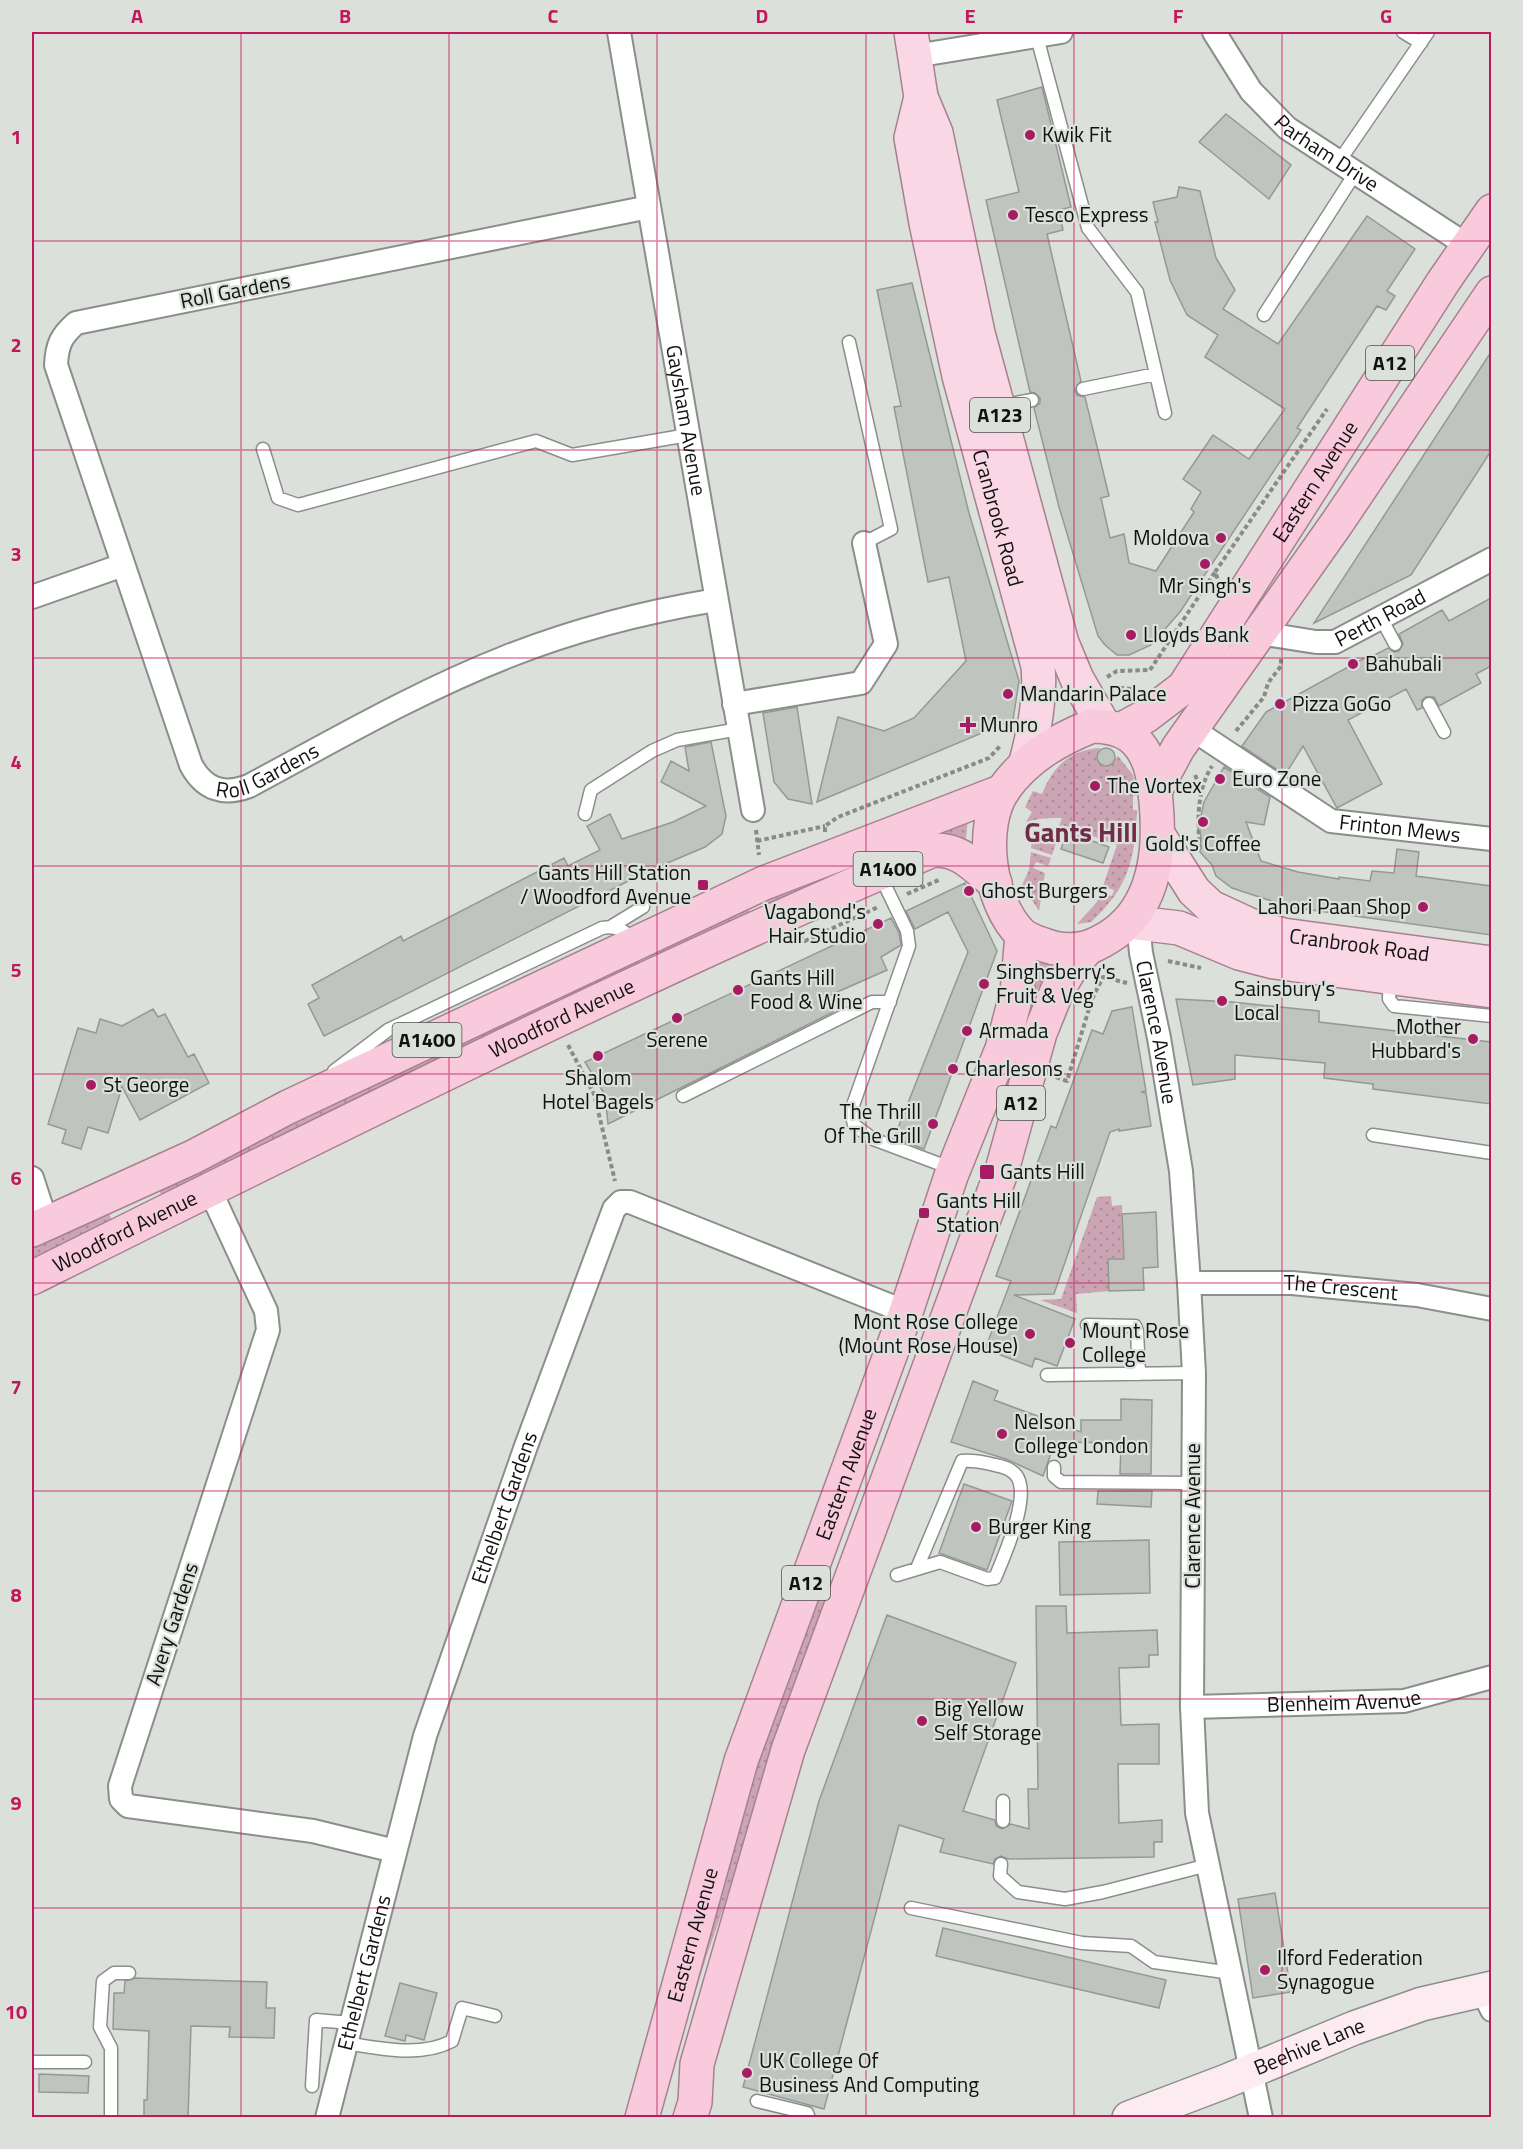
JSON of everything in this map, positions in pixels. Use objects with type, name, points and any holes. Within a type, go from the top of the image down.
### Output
[{"type":"highway","name":"Eastern Avenue","points":[[1112,728],[1146,716],[1184,687],[1491,211]]},
{"type":"highway","name":"Eastern Avenue","points":[[1155,791],[1170,761],[1191,729],[1260,633],[1491,293]]},
{"type":"highway","name":"A12","points":[[1022,935],[1005,908],[995,883],[989,855],[990,827],[1003,791],[1026,762],[1092,726],[1112,728]]},
{"type":"highway","name":"A123","points":[[1112,728],[1140,746],[1148,759],[1155,791]]},
{"type":"highway","name":"Woodford Avenue","points":[[39,1226],[193,1157],[624,933],[764,883],[1003,791]]},
{"type":"highway","points":[[1135,919],[1152,874],[1159,836],[1155,791]]},
{"type":"highway","name":"Woodford Avenue","points":[[32,1278],[209,1188],[556,1022],[886,887],[933,850],[945,850],[972,861],[995,883]]},
{"type":"highway","name":"A12","points":[[1088,948],[1112,936],[1135,919]]},
{"type":"highway","name":"Eastern Avenue","points":[[642,2118],[741,1761],[906,1312],[954,1169],[1002,1049],[1017,992],[1022,935]]},
{"type":"highway","points":[[1022,935],[1056,948],[1072,951],[1088,948]]},
{"type":"highway","name":"Eastern Avenue","points":[[690,2118],[695,2102],[697,2064],[788,1750],[1002,1170],[1040,1033],[1057,992],[1074,963],[1088,948]]},
{"type":"highway","name":"A12","points":[[670,2118],[682,2079],[697,2064]]},
{"type":"main road","name":"Cranbrook Road","points":[[913,44],[921,97],[936,133],[978,333],[1062,643],[1077,679],[1112,728]]},
{"type":"main road","name":"Cranbrook Road","points":[[921,97],[911,138],[928,234],[959,376],[1038,666],[1040,685],[1034,732],[1026,762]]},
{"type":"main road","name":"Cranbrook Road","points":[[1159,836],[1194,891],[1211,906],[1228,916],[1283,935],[1491,991]]},
{"type":"main road","name":"Cranbrook Road","points":[[1135,919],[1188,931],[1239,953],[1275,962],[1392,965],[1491,963]]},
{"type":"main road","name":"Beehive Lane","points":[[1129,2118],[1249,2072],[1353,2028],[1422,2004],[1488,1996]]},
{"type":"street","name":"Gaysham Avenue","points":[[619,32],[753,810]]},
{"type":"street","points":[[913,44],[1037,37],[1060,32]]},
{"type":"street","name":"Parham Drive","points":[[1214,32],[1251,91],[1287,128],[1468,246]]},
{"type":"street","name":"Roll Gardens","points":[[649,207],[76,323],[63,333],[56,346],[56,365],[191,765],[199,779],[209,787],[222,791],[234,791],[249,786],[425,692],[506,657],[628,616],[716,600]]},
{"type":"street","points":[[734,704],[861,683],[886,644],[864,543]]},
{"type":"street","name":"Perth Road","points":[[1260,633],[1316,642],[1335,642],[1491,559]]},
{"type":"street","points":[[32,597],[123,565]]},
{"type":"street","name":"Frinton Mews","points":[[1191,729],[1224,746],[1331,821],[1491,839]]},
{"type":"street","name":"Clarence Avenue","points":[[1135,919],[1159,1038],[1181,1172],[1189,1283],[1194,1373],[1192,1707],[1194,1786],[1249,2072],[1261,2118]]},
{"type":"street","points":[[32,1178],[39,1226]]},
{"type":"street","name":"Avery Gardens","points":[[209,1188],[267,1311],[268,1330],[120,1786],[121,1799],[128,1806],[313,1831],[395,1851]]},
{"type":"street","points":[[621,1202],[630,1202],[906,1312]]},
{"type":"street","name":"Ethelbert Gardens","points":[[327,2118],[425,1736],[530,1435],[614,1209],[621,1202]]},
{"type":"street","name":"The Crescent","points":[[1189,1283],[1292,1283],[1417,1295],[1491,1309]]},
{"type":"street","name":"Blenheim Avenue","points":[[1192,1707],[1404,1701],[1491,1677]]},
{"type":"lane","points":[[1403,32],[1421,43]]},
{"type":"lane","points":[[1264,315],[1348,166],[1428,32]]},
{"type":"lane","points":[[1037,37],[1088,228],[1137,292],[1165,414]]},
{"type":"lane","points":[[849,342],[891,529],[864,543]]},
{"type":"lane","points":[[1083,389],[1156,374]]},
{"type":"lane","points":[[998,407],[1032,400]]},
{"type":"lane","points":[[263,449],[278,498],[298,505],[536,441],[572,455],[688,435]]},
{"type":"lane","points":[[1382,618],[1395,644]]},
{"type":"lane","points":[[1429,704],[1444,732]]},
{"type":"lane","points":[[585,814],[591,790],[652,751],[677,740],[739,729]]},
{"type":"lane","points":[[886,887],[907,931],[909,946],[851,1111],[854,1125],[873,1139],[954,1169]]},
{"type":"lane","points":[[624,933],[642,907]]},
{"type":"lane","points":[[1392,965],[1389,999],[1394,1006],[1491,1016]]},
{"type":"lane","points":[[684,1096],[872,1002],[890,1002]]},
{"type":"lane","points":[[1373,1135],[1491,1153]]},
{"type":"lane","points":[[1087,1325],[1134,1326],[1137,1331],[1140,1374]]},
{"type":"lane","points":[[1047,1375],[1194,1373]]},
{"type":"lane","points":[[897,1575],[918,1566],[940,1562],[987,1579],[995,1578],[1020,1506],[1022,1490],[1016,1474],[1002,1466],[975,1460],[962,1461],[918,1566]]},
{"type":"lane","points":[[1054,1467],[1054,1476],[1061,1482],[1193,1483]]},
{"type":"lane","points":[[1003,1801],[1003,1821]]},
{"type":"lane","points":[[1000,1863],[1000,1876],[1018,1892],[1065,1899],[1103,1892],[1208,1865]]},
{"type":"lane","points":[[911,1908],[1082,1943],[1131,1946],[1154,1962],[1231,1973]]},
{"type":"lane","points":[[111,2118],[111,2048],[100,2026],[103,1981],[114,1973],[129,1973]]},
{"type":"lane","points":[[312,2086],[316,2020],[405,2051],[440,2048],[452,2041],[462,2008],[495,2016]]},
{"type":"lane","points":[[32,2062],[85,2062]]},
{"type":"lane","points":[[757,2101],[807,2113],[809,2118]]},
{"type":"path","points":[[1101,681],[1118,671],[1150,670],[1215,572],[1219,581],[1217,587]]},
{"type":"path","points":[[1200,855],[1197,827],[1202,790],[1208,771],[1224,746],[1264,697],[1268,683],[1281,666]]},
{"type":"path","points":[[1110,687],[1132,689]]},
{"type":"path","points":[[757,841],[825,826],[838,817],[989,758],[1006,737]]},
{"type":"path","points":[[1194,771],[1202,790]]},
{"type":"path","points":[[753,810],[764,883]]},
{"type":"path","points":[[825,826],[825,835]]},
{"type":"path","points":[[795,933],[805,941],[886,887],[945,878]]},
{"type":"path","points":[[1053,1076],[1066,1081],[1092,999],[1103,977],[1137,985]]},
{"type":"path","points":[[556,1022],[594,1094],[621,1202]]},
{"type":"shaded area","points":[[1100,748],[1097,756],[1100,764],[1109,766],[1118,756],[1133,775],[1137,795],[1133,796],[1133,810],[1137,810],[1134,843],[1128,871],[1114,897],[1091,922],[1077,924],[1097,902],[1100,893],[1112,896],[1114,890],[1103,886],[1117,845],[1062,825],[1052,855],[1031,848],[1033,833],[1058,829],[1062,818],[1026,822],[1032,812],[1025,807],[1033,791],[1042,794],[1051,776],[1063,762],[1079,752]]},
{"type":"shaded area","points":[[968,817],[966,839],[951,835],[944,836],[942,827]]},
{"type":"shaded area","points":[[1031,852],[1051,858],[1048,866],[1036,862],[1033,868],[1045,873],[1039,911],[1022,885],[1029,870]]},
{"type":"shaded area","points":[[812,878],[816,888],[768,910],[763,897]]},
{"type":"shaded area","points":[[746,903],[753,920],[652,966],[646,949]]},
{"type":"shaded area","points":[[635,953],[642,970],[162,1196],[155,1182]]},
{"type":"shaded area","points":[[1038,962],[1054,965],[1034,995]]},
{"type":"shaded area","points":[[1111,1196],[1112,1206],[1122,1205],[1124,1259],[1108,1260],[1109,1291],[1076,1294],[1077,1313],[1040,1300],[1061,1299],[1097,1197]]},
{"type":"shaded area","points":[[105,1206],[113,1222],[32,1263],[32,1243]]},
{"type":"shaded area","points":[[814,1597],[829,1603],[707,1955],[671,2070],[750,1767]]},
{"type":"building","points":[[1042,87],[1071,207],[1059,210],[1063,230],[1047,234],[1081,381],[1075,390],[1077,395],[1085,397],[1109,496],[1101,498],[1110,538],[1124,534],[1129,563],[1156,571],[1194,512],[1191,509],[1201,492],[1183,479],[1213,435],[1249,459],[1285,409],[1205,357],[1218,335],[1187,315],[1170,280],[1155,222],[1158,222],[1153,202],[1177,197],[1179,187],[1200,191],[1216,258],[1235,290],[1223,309],[1278,344],[1367,216],[1415,249],[1387,291],[1395,296],[1386,310],[1377,306],[1297,428],[1301,430],[1180,612],[1151,645],[1129,655],[1117,655],[1098,636],[1059,507],[1034,408],[1040,403],[1040,398],[1030,392],[986,200],[1019,192],[997,100]]},
{"type":"building","points":[[1226,114],[1291,165],[1269,199],[1199,142]]},
{"type":"building","points":[[912,283],[969,513],[1019,681],[1013,720],[817,802],[838,717],[884,731],[914,718],[966,661],[949,577],[928,582],[894,407],[901,406],[877,290]]},
{"type":"building","points":[[1491,352],[1491,451],[1411,575],[1314,623]]},
{"type":"building","points":[[1491,598],[1491,666],[1476,674],[1481,683],[1439,706],[1434,697],[1426,697],[1422,700],[1422,708],[1417,710],[1406,689],[1348,720],[1382,784],[1337,808],[1303,746],[1285,775],[1242,746],[1266,712],[1368,656],[1369,658],[1388,648],[1394,652],[1399,651],[1403,644],[1399,634],[1442,610],[1449,621]]},
{"type":"building","points":[[797,707],[812,804],[788,799],[774,782],[763,713]]},
{"type":"building","points":[[711,742],[726,816],[722,834],[705,847],[644,873],[324,1036],[308,1004],[319,998],[312,985],[401,936],[403,941],[564,858],[568,866],[600,850],[587,826],[610,814],[622,839],[673,822],[706,806],[661,782],[671,761],[689,771],[685,747]]},
{"type":"building","points":[[1106,748],[1112,751],[1115,757],[1112,763],[1106,766],[1100,763],[1097,757],[1100,751]]},
{"type":"building","points":[[1224,767],[1270,797],[1264,825],[1246,822],[1261,861],[1298,872],[1339,879],[1339,877],[1370,881],[1372,871],[1394,873],[1397,849],[1419,852],[1416,876],[1491,886],[1491,935],[1290,907],[1232,888],[1216,876],[1212,865],[1200,852],[1201,836],[1198,829],[1204,802]]},
{"type":"building","points":[[1067,832],[1109,847],[1103,863],[1061,849]]},
{"type":"building","points":[[965,883],[997,951],[924,1149],[894,1138],[968,952],[948,912],[915,929],[906,911]]},
{"type":"building","points":[[891,918],[899,933],[901,945],[881,957],[887,970],[826,997],[833,1012],[608,1124],[605,1095],[585,1062]]},
{"type":"building","points":[[1176,999],[1319,1011],[1319,1022],[1491,1042],[1491,1104],[1373,1089],[1373,1084],[1324,1078],[1325,1063],[1235,1055],[1235,1079],[1193,1085]]},
{"type":"building","points":[[1132,1007],[1146,1091],[1141,1092],[1146,1093],[1151,1126],[1110,1132],[1054,1294],[1014,1295],[1075,1319],[1057,1366],[1035,1358],[1032,1367],[985,1349],[1011,1281],[996,1276],[1051,1126],[1056,1128],[1092,1030],[1103,1034],[1112,1011]]},
{"type":"building","points":[[153,1009],[158,1017],[165,1014],[188,1057],[194,1054],[209,1083],[140,1120],[122,1087],[108,1133],[88,1127],[81,1149],[62,1143],[66,1130],[48,1124],[78,1028],[96,1033],[100,1019],[122,1026]]},
{"type":"building","points":[[1156,1212],[1158,1267],[1143,1268],[1144,1290],[1109,1291],[1108,1259],[1124,1259],[1122,1214]]},
{"type":"building","name":"Nelson College London","points":[[973,1381],[998,1391],[994,1400],[1081,1432],[1081,1420],[1121,1420],[1121,1399],[1152,1400],[1151,1474],[1120,1474],[1121,1443],[1055,1442],[1043,1476],[1006,1459],[951,1442]]},
{"type":"building","name":"Burger King","points":[[964,1484],[1012,1501],[987,1570],[939,1553]]},
{"type":"building","points":[[1098,1491],[1152,1491],[1151,1507],[1097,1504]]},
{"type":"building","points":[[1149,1540],[1150,1593],[1060,1595],[1059,1542]]},
{"type":"building","points":[[1036,1606],[1066,1606],[1067,1633],[1157,1630],[1158,1655],[1149,1655],[1149,1667],[1119,1668],[1121,1725],[1159,1724],[1159,1764],[1118,1764],[1119,1823],[1162,1820],[1162,1842],[1154,1842],[1154,1857],[1008,1859],[1001,1856],[995,1859],[993,1864],[940,1852],[944,1839],[899,1825],[824,2109],[743,2087],[819,1801],[887,1615],[1016,1663],[963,1811],[995,1820],[996,1826],[1002,1829],[1011,1824],[1029,1829],[1028,1789],[1038,1789]]},
{"type":"building","name":"Ilford Federation Synagogue","points":[[1275,1893],[1291,1992],[1253,1998],[1238,1899]]},
{"type":"building","points":[[943,1928],[1166,1980],[1159,2008],[936,1956]]},
{"type":"building","points":[[135,1978],[267,1982],[266,2008],[275,2008],[274,2038],[229,2037],[230,2027],[191,2026],[188,2118],[144,2118],[144,2100],[147,2100],[149,2031],[113,2029],[114,1993],[124,1993],[125,1981]]},
{"type":"building","points":[[400,1983],[437,1993],[424,2040],[406,2035],[405,2041],[385,2036]]},
{"type":"building","points":[[39,2074],[89,2076],[88,2093],[39,2092]]},
{"type":"place","name":"Kwik Fit","points":[[1030,135]]},
{"type":"place","name":"Tesco Express","points":[[1013,215]]},
{"type":"place","name":"Moldova","points":[[1221,538]]},
{"type":"place","name":"Mr Singh's","points":[[1205,564]]},
{"type":"place","name":"Lloyds Bank","points":[[1131,635]]},
{"type":"place","name":"Bahubali","points":[[1353,664]]},
{"type":"place","name":"Mandarin Palace","points":[[1008,694]]},
{"type":"place","name":"Pizza GoGo","points":[[1280,704]]},
{"type":"place","name":"Munro","points":[[968,725]]},
{"type":"place","name":"Euro Zone","points":[[1220,779]]},
{"type":"place","name":"The Vortex","points":[[1095,786]]},
{"type":"place","name":"Gold's Coffee","points":[[1203,822]]},
{"type":"place","name":"Gants Hill Station / Woodford Avenue","points":[[703,885]]},
{"type":"place","name":"Ghost Burgers","points":[[969,891]]},
{"type":"place","name":"Lahori Paan Shop","points":[[1423,907]]},
{"type":"place","name":"Vagabond's Hair Studio","points":[[878,924]]},
{"type":"place","name":"Singhsberry's Fruit & Veg","points":[[984,984]]},
{"type":"place","name":"Gants Hill Food & Wine","points":[[738,990]]},
{"type":"place","name":"Sainsbury's Local","points":[[1222,1001]]},
{"type":"place","name":"Serene","points":[[677,1018]]},
{"type":"place","name":"Armada","points":[[967,1031]]},
{"type":"place","name":"Mother Hubbard's","points":[[1473,1039]]},
{"type":"place","name":"Shalom Hotel Bagels","points":[[598,1056]]},
{"type":"place","name":"Charlesons","points":[[953,1069]]},
{"type":"place","name":"St George","points":[[91,1085]]},
{"type":"place","name":"The Thrill Of The Grill","points":[[933,1124]]},
{"type":"place","name":"Gants Hill","points":[[987,1172]]},
{"type":"place","name":"Gants Hill Station","points":[[924,1213]]},
{"type":"place","name":"Mont Rose College (Mount Rose House)","points":[[1030,1334]]},
{"type":"place","name":"Mount Rose College","points":[[1070,1343]]},
{"type":"place","name":"Nelson College London","points":[[1002,1434]]},
{"type":"place","name":"Burger King","points":[[976,1527]]},
{"type":"place","name":"Big Yellow Self Storage","points":[[922,1721]]},
{"type":"place","name":"Ilford Federation Synagogue","points":[[1265,1970]]},
{"type":"place","name":"UK College Of Business And Computing","points":[[747,2073]]},
{"type":"district","name":"Gants Hill","points":[[1081,833]]}]
